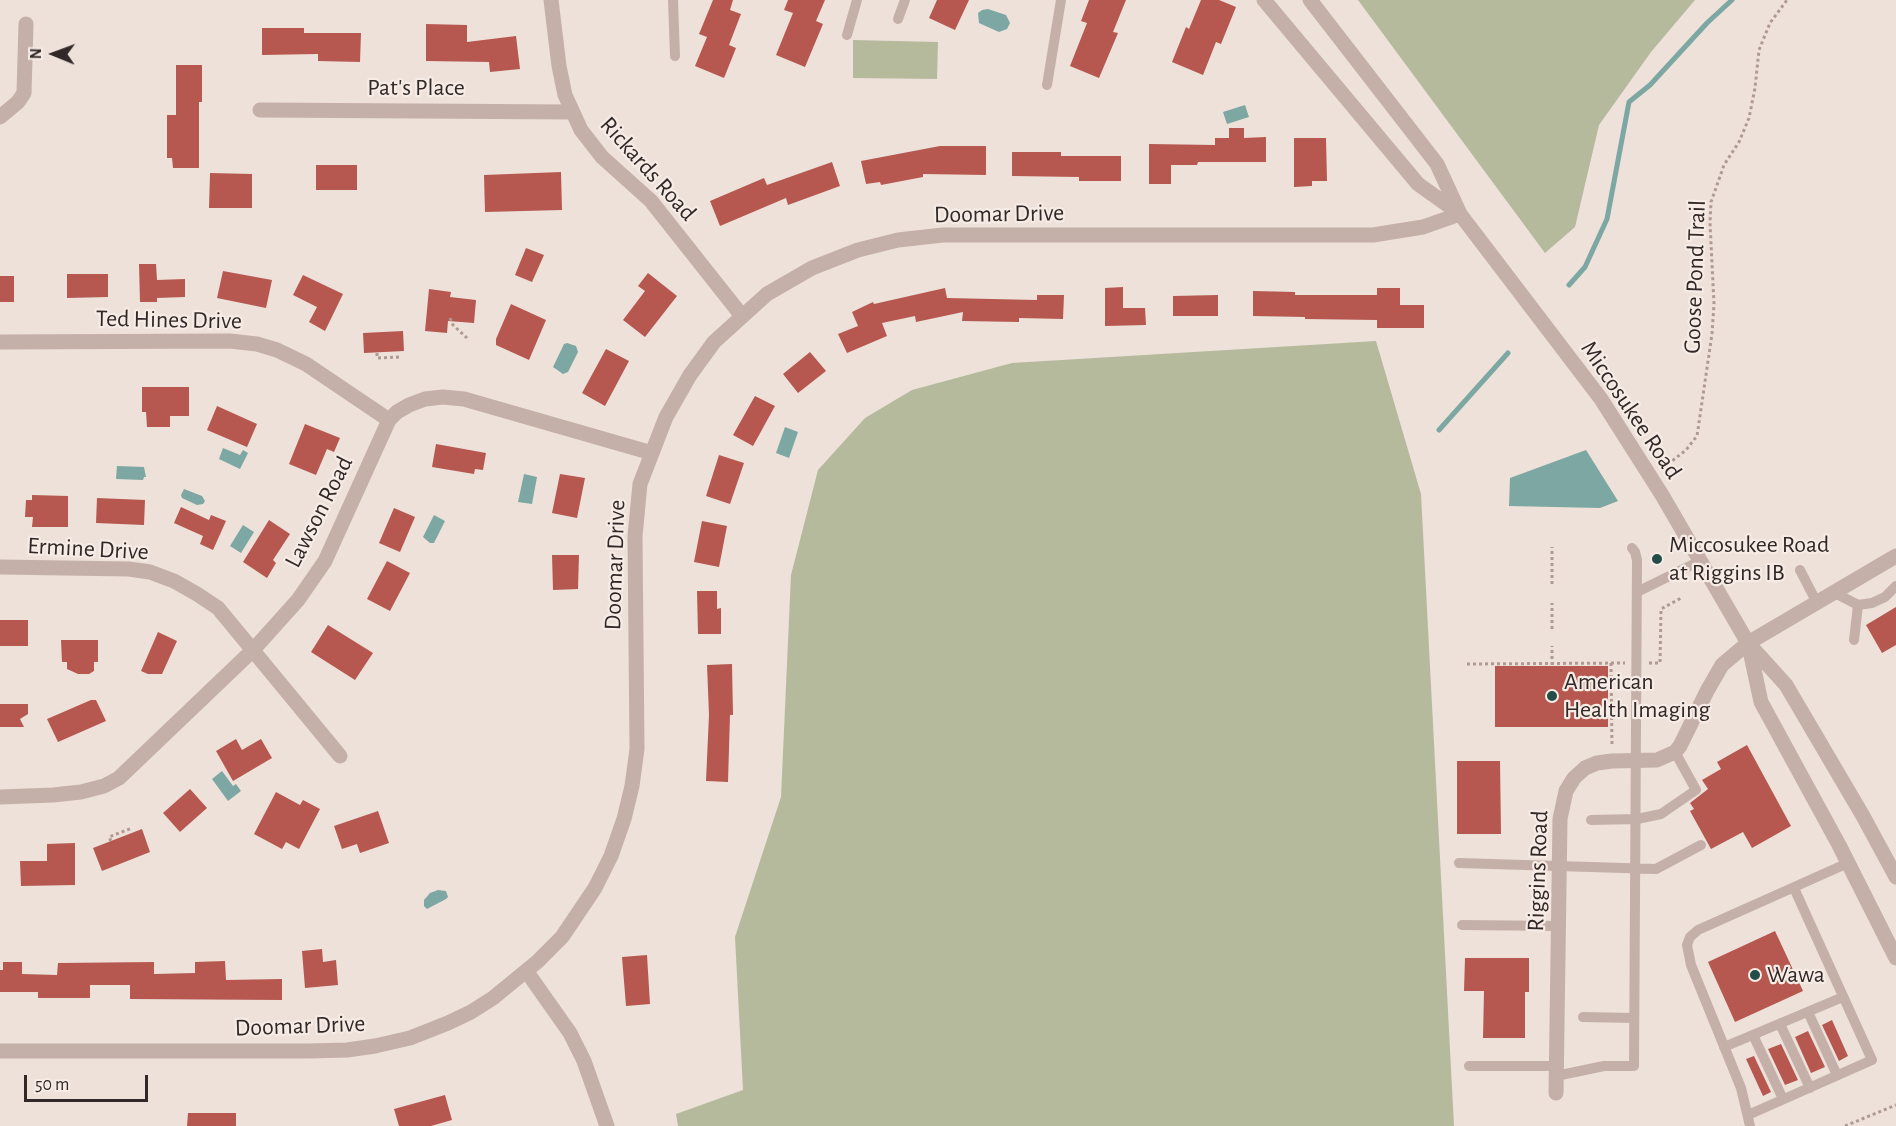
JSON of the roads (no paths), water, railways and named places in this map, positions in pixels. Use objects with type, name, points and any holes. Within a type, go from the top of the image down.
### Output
[{"type":"street","name":"Rickards Road","points":[[551,0],[565,95],[581,130],[602,157],[651,201],[742,316]]},
{"type":"street","name":"Miccosukee Road","points":[[1264,0],[1418,184],[1460,214]]},
{"type":"street","name":"Miccosukee Road","points":[[1310,0],[1437,164],[1460,214],[1601,399],[1651,477],[1748,644],[1786,685],[1896,877]]},
{"type":"street","points":[[0,117],[18,102],[24,93],[26,24]]},
{"type":"street","name":"Pat's Place","points":[[260,110],[572,112]]},
{"type":"street","name":"Doomar Drive","points":[[0,1052],[309,1051],[347,1050],[375,1046],[410,1038],[448,1023],[493,998],[526,972],[562,937],[579,914],[611,856],[624,819],[632,786],[637,748],[634,536],[640,484],[666,417],[690,375],[714,342],[767,294],[812,268],[858,250],[898,240],[943,235],[1373,235],[1423,227],[1460,214]]},
{"type":"street","name":"Ted Hines Drive","points":[[0,342],[230,341],[257,344],[277,350],[306,364],[389,420]]},
{"type":"street","points":[[389,420],[409,405],[425,399],[444,397],[464,399],[652,453]]},
{"type":"street","name":"Lawson Road","points":[[0,797],[81,792],[104,786],[119,778],[253,650],[298,600],[325,561],[389,420]]},
{"type":"street","points":[[1675,752],[1722,664],[1748,644],[1896,556]]},
{"type":"street","name":"Ermine Drive","points":[[0,567],[120,568],[150,572],[174,581],[218,608],[340,756]]},
{"type":"street","name":"Miccosukee Road","points":[[1748,644],[1761,702],[1848,863],[1896,958]]},
{"type":"street","name":"Riggins Road","points":[[1556,1093],[1559,867],[1562,805],[1566,791],[1574,778],[1585,768],[1597,763],[1657,760],[1666,758],[1675,752]]},
{"type":"street","points":[[526,972],[570,1033],[607,1126]]},
{"type":"lane","points":[[673,0],[675,56]]},
{"type":"lane","points":[[848,35],[857,0]]},
{"type":"lane","points":[[898,19],[905,0]]},
{"type":"lane","points":[[1047,85],[1060,0]]},
{"type":"lane","points":[[1469,1066],[1556,1072],[1604,1066],[1634,1066],[1638,560],[1632,548]]},
{"type":"lane","points":[[1637,592],[1700,561]]},
{"type":"lane","points":[[1800,570],[1817,603]]},
{"type":"lane","points":[[1835,593],[1858,606],[1885,597],[1896,586]]},
{"type":"lane","points":[[1854,640],[1858,606]]},
{"type":"lane","points":[[1591,820],[1636,819],[1661,814],[1696,790],[1675,752]]},
{"type":"lane","points":[[1459,863],[1656,869],[1701,845]]},
{"type":"lane","points":[[1794,888],[1872,1060],[1783,1099],[1749,1120],[1741,1088],[1691,965],[1687,945],[1690,937],[1698,930],[1848,863]]},
{"type":"lane","points":[[1462,925],[1558,926]]},
{"type":"lane","points":[[1724,1047],[1843,997]]},
{"type":"lane","points":[[1808,1012],[1837,1075]]},
{"type":"lane","points":[[1583,1017],[1634,1018]]},
{"type":"lane","points":[[1780,1024],[1809,1088]]},
{"type":"lane","points":[[1753,1035],[1783,1099]]},
{"type":"water","points":[[988,9],[1006,15],[1010,23],[1007,29],[999,32],[979,23],[978,13]]},
{"type":"water","points":[[1245,105],[1249,117],[1227,124],[1223,112]]},
{"type":"water","points":[[564,344],[576,346],[578,352],[568,372],[563,374],[553,367]]},
{"type":"water","points":[[785,427],[798,432],[789,458],[776,453]]},
{"type":"water","points":[[223,448],[240,455],[243,450],[248,453],[240,469],[219,459]]},
{"type":"water","points":[[1586,450],[1618,501],[1600,508],[1509,506],[1510,478]]},
{"type":"water","points":[[117,466],[144,467],[146,477],[143,480],[116,479]]},
{"type":"water","points":[[524,474],[537,477],[532,504],[518,502]]},
{"type":"water","points":[[184,489],[202,496],[205,501],[203,504],[197,505],[182,498]]},
{"type":"water","points":[[434,515],[445,521],[434,543],[430,543],[423,537]]},
{"type":"water","points":[[243,525],[254,532],[241,553],[230,546]]},
{"type":"water","points":[[222,771],[233,786],[236,784],[241,791],[228,801],[212,779]]},
{"type":"water","points":[[438,890],[446,891],[448,897],[427,909],[424,906],[424,900],[430,893]]},
{"type":"waterway","points":[[1569,285],[1585,267],[1607,219],[1629,102],[1650,85],[1707,23],[1732,0]]},
{"type":"waterway","points":[[1439,430],[1508,353]]},
{"type":"place","name":"Miccosukee Road at Riggins IB","points":[[1657,559]]},
{"type":"place","name":"American Health Imaging","points":[[1552,696]]},
{"type":"place","name":"Wawa","points":[[1755,975]]}]
